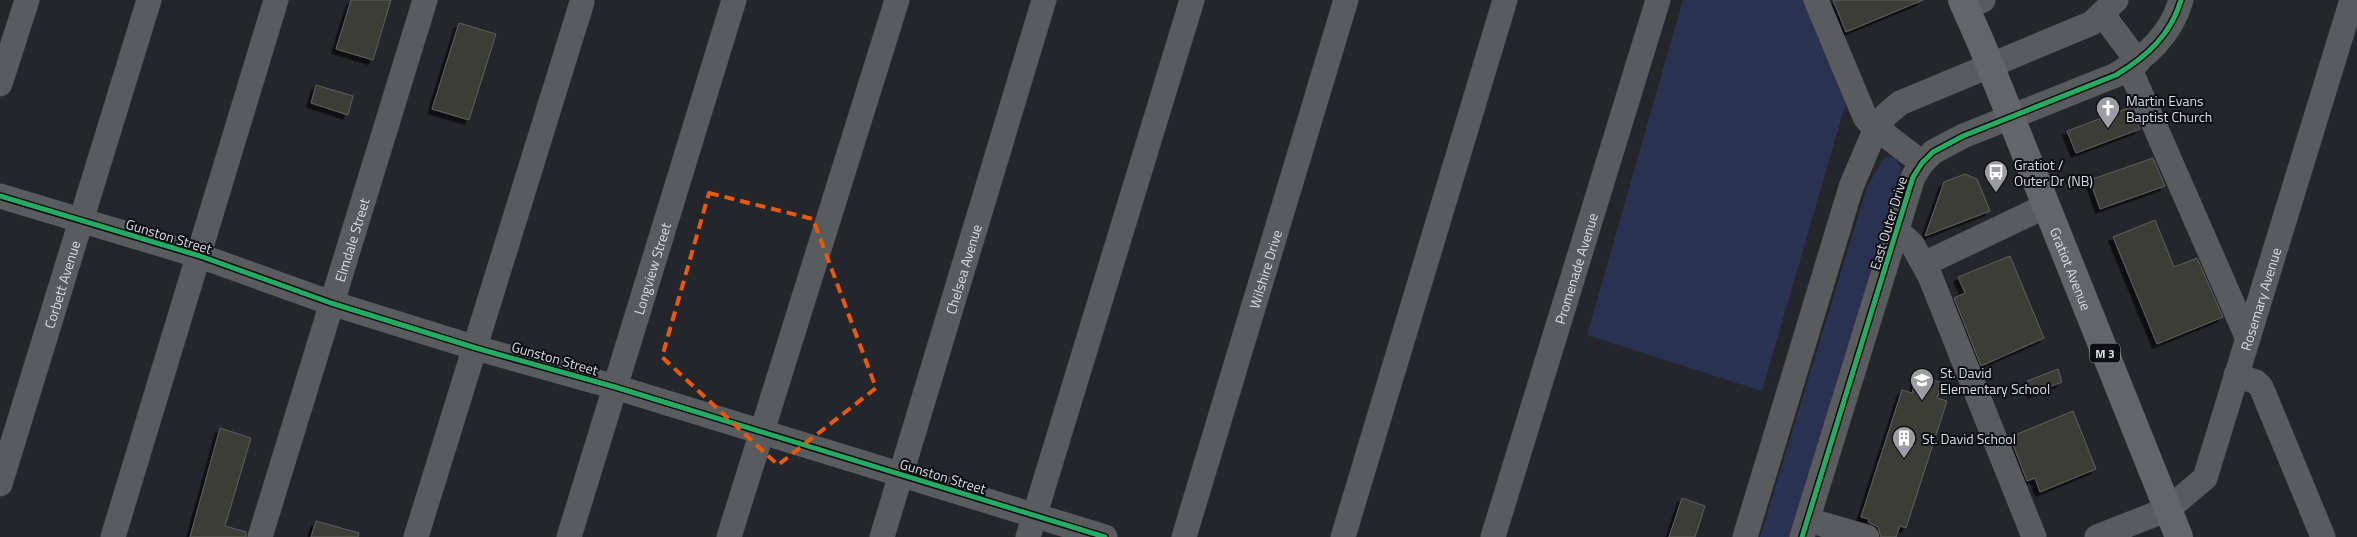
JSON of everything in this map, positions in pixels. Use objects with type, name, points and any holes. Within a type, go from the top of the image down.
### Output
[{"type":"main road","name":"Gratiot Avenue","points":[[1970,2],[1990,65],[2179,537]]},
{"type":"street","points":[[0,84],[27,0]]},
{"type":"street","name":"Corbett Avenue","points":[[0,484],[149,0]]},
{"type":"street","points":[[113,537],[200,256],[276,0]]},
{"type":"street","name":"Elmdale Street","points":[[260,537],[425,0]]},
{"type":"street","name":"Longview Street","points":[[569,537],[734,0]]},
{"type":"street","points":[[729,537],[897,0]]},
{"type":"street","name":"Chelsea Avenue","points":[[882,537],[1044,0]]},
{"type":"street","points":[[1031,526],[1192,0]]},
{"type":"street","name":"Wilshire Drive","points":[[1184,537],[1346,0]]},
{"type":"street","points":[[1344,537],[1505,0]]},
{"type":"street","name":"Promenade Avenue","points":[[1493,537],[1658,0]]},
{"type":"street","points":[[1816,0],[1865,116],[1876,128],[1922,163]]},
{"type":"street","name":"East Outer Drive","points":[[1805,528],[1914,176],[1922,163],[1933,152],[1964,136],[2116,75],[2134,64],[2161,40],[2174,18],[2181,0]]},
{"type":"street","name":"Rosemary Avenue","points":[[2097,537],[2168,509],[2205,478],[2352,0]]},
{"type":"street","points":[[416,537],[582,2]]},
{"type":"street","points":[[1744,537],[1851,187],[1876,128],[1886,115],[1900,103],[2092,23],[2110,5],[2248,339]]},
{"type":"street","name":"Gunston Street","points":[[0,196],[200,256],[332,303],[476,348],[615,387],[901,475],[1031,526],[1105,537]]},
{"type":"street","points":[[1924,264],[2046,206]]},
{"type":"street","points":[[1897,231],[1912,244],[1924,264],[2034,537]]},
{"type":"street","points":[[2236,375],[2256,382],[2262,387],[2323,537]]},
{"type":"street","points":[[1805,528],[1867,537]]},
{"type":"highlighted area","points":[[709,193],[813,219],[876,388],[778,465],[662,357]]},
{"type":"shaded area","points":[[1683,0],[1805,0],[1847,99],[1762,391],[1587,335]]},
{"type":"shaded area","points":[[1884,158],[1895,158],[1901,168],[1897,189],[1790,537],[1760,537],[1867,187]]},
{"type":"building","points":[[351,0],[391,0],[373,60],[336,49]]},
{"type":"building","points":[[1833,0],[1923,0],[1846,32]]},
{"type":"building","points":[[459,23],[496,34],[469,120],[432,109]]},
{"type":"building","points":[[316,85],[353,96],[348,115],[311,103]]},
{"type":"building","name":"Martin Evans Baptist Church","points":[[2131,107],[2140,129],[2076,153],[2067,131]]},
{"type":"building","points":[[2153,158],[2165,186],[2100,209],[2090,180]]},
{"type":"building","points":[[1965,174],[1977,179],[1990,211],[1925,236],[1944,182]]},
{"type":"building","points":[[2155,220],[2174,267],[2197,258],[2223,317],[2157,344],[2113,237]]},
{"type":"building","points":[[2010,256],[2044,338],[1981,366],[1954,298],[1965,293],[1958,277]]},
{"type":"building","points":[[2058,369],[2062,382],[2032,394],[2027,381]]},
{"type":"building","name":"St. David School","points":[[1918,375],[1942,383],[1937,398],[1947,401],[1906,528],[1900,526],[1896,537],[1881,537],[1878,527],[1868,522],[1869,519],[1861,517],[1902,390],[1912,393]]},
{"type":"building","points":[[2073,411],[2096,469],[2040,492],[2035,478],[2027,481],[2010,437]]},
{"type":"building","points":[[220,428],[251,438],[225,526],[246,532],[246,537],[190,537]]},
{"type":"building","points":[[1682,498],[1705,506],[1695,537],[1669,537]]},
{"type":"building","points":[[316,521],[359,533],[358,537],[311,537]]},
{"type":"cycle path","points":[[1802,537],[1913,177],[1922,163],[1933,152],[1963,136],[2116,75],[2137,61],[2156,44],[2171,24],[2181,0]]},
{"type":"cycle path","points":[[0,196],[200,256],[331,303],[476,348],[615,387],[1105,537]]},
{"type":"place","name":"Martin Evans Baptist Church","points":[[2108,129]]},
{"type":"place","name":"Gratiot / Outer Dr (NB)","points":[[1996,193]]},
{"type":"place","name":"St. David Elementary School","points":[[1922,401]]},
{"type":"place","name":"St. David School","points":[[1904,459]]}]
